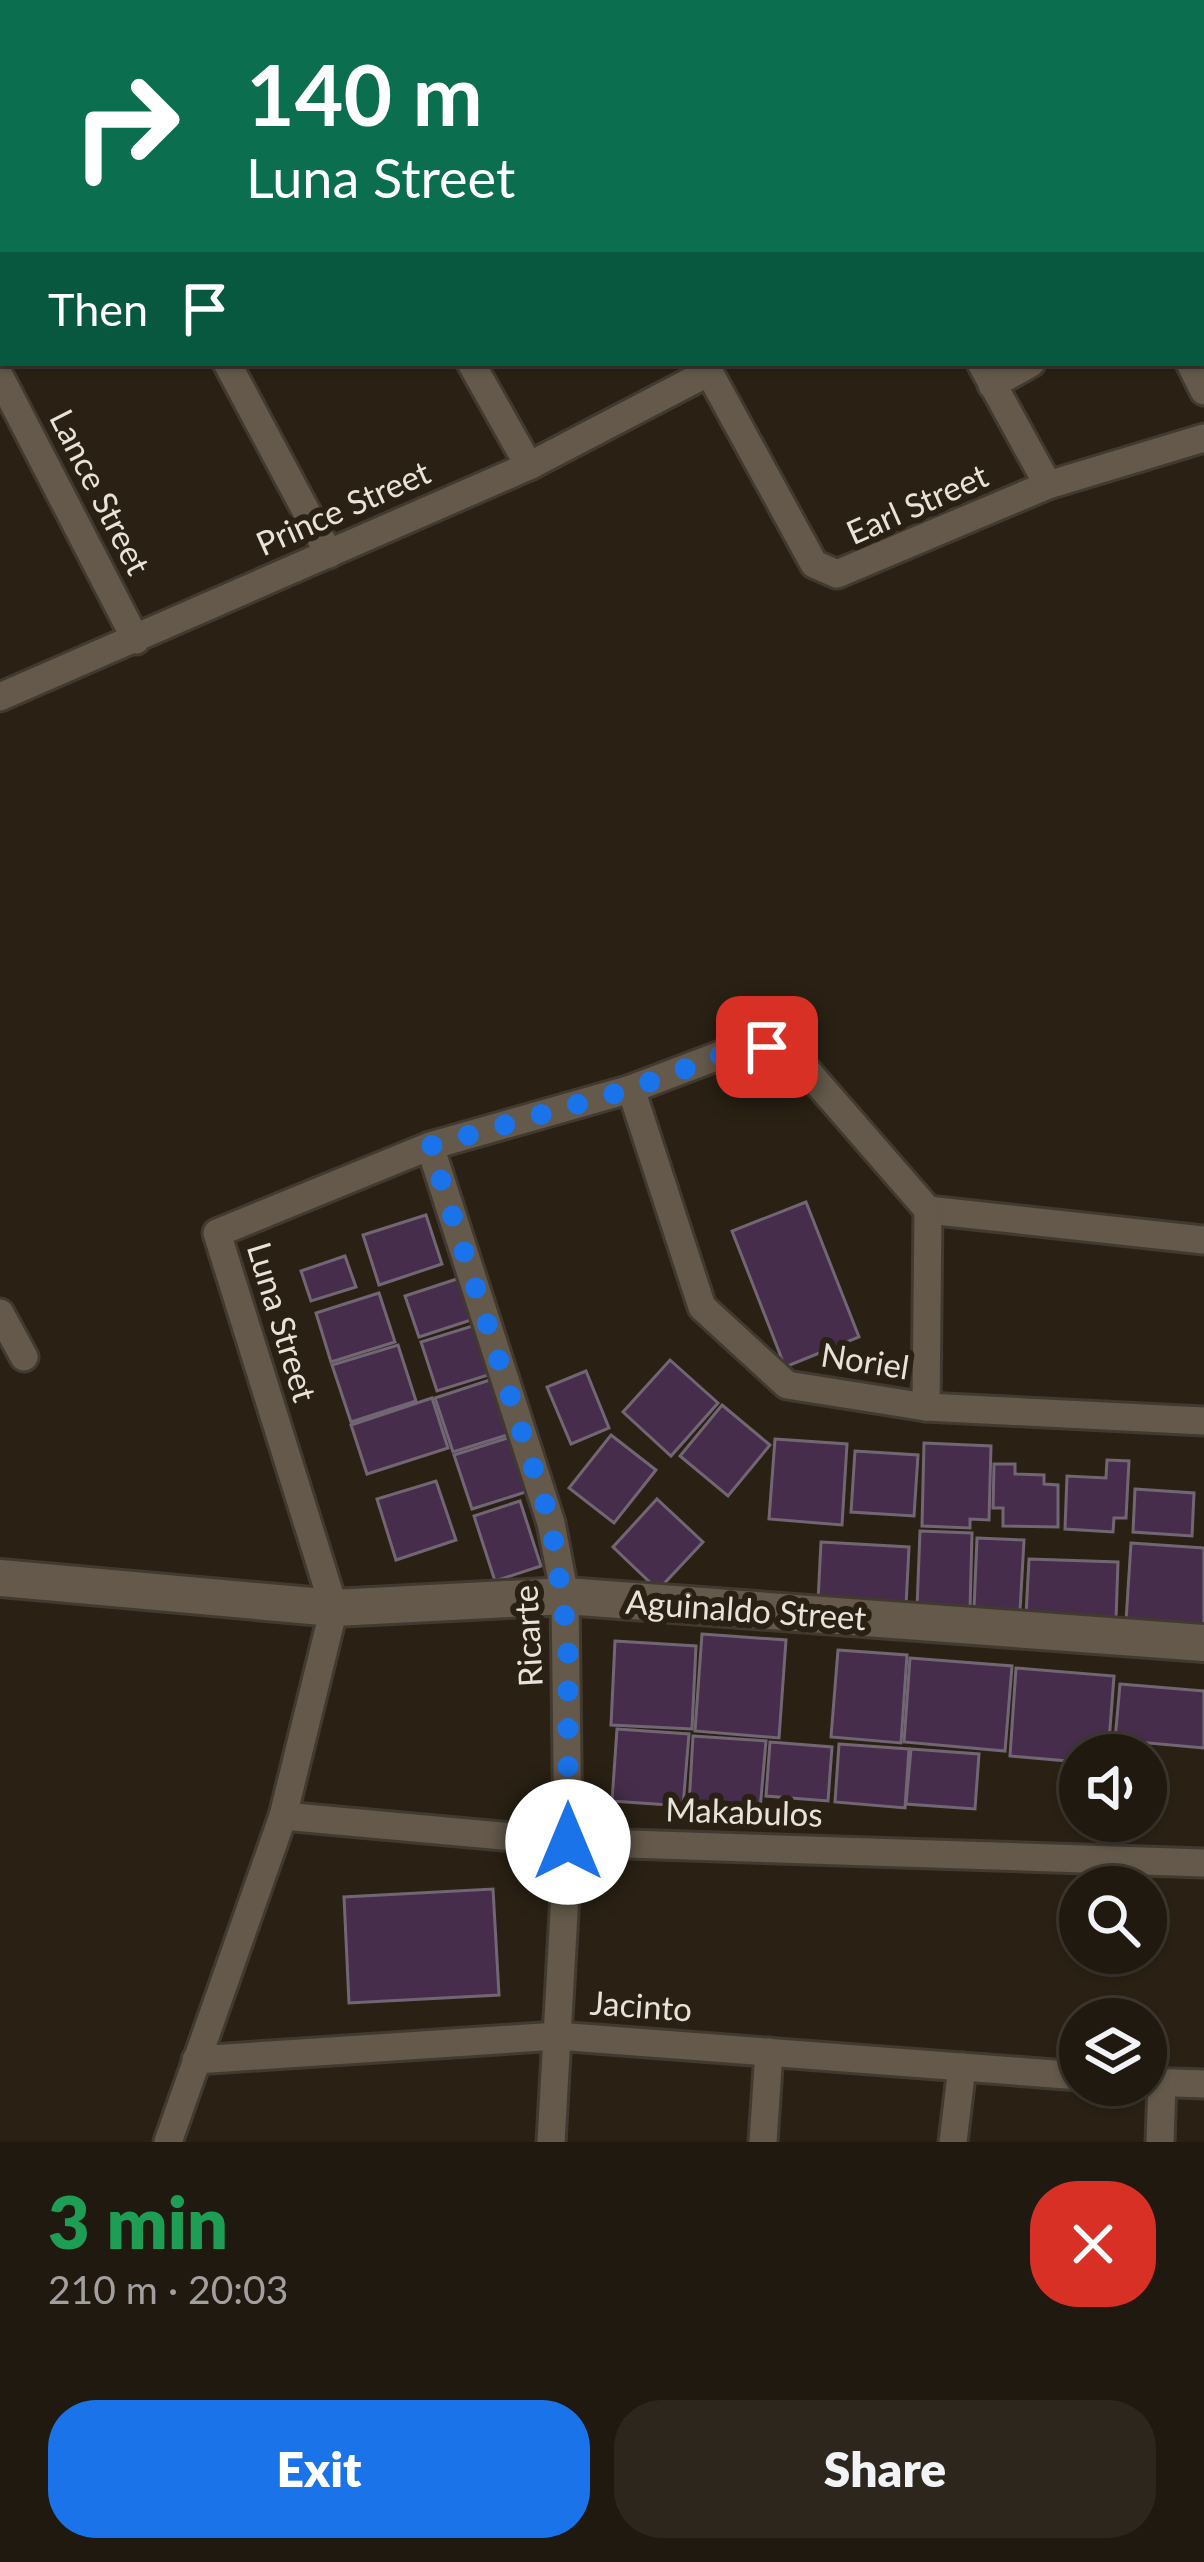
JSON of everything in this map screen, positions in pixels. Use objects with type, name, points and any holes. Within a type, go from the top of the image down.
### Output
[{"type":"street","points":[[229,366],[328,554]]},
{"type":"street","points":[[473,366],[529,466]]},
{"type":"street","points":[[1019,366],[986,374],[1048,485]]},
{"type":"street","name":"Prince Street","points":[[0,698],[529,466],[706,367]]},
{"type":"street","name":"Earl Street","points":[[706,367],[814,564],[847,574],[1048,485],[1131,464],[1204,438]]},
{"type":"street","name":"Lance Street","points":[[0,376],[136,640]]},
{"type":"street","name":"Luna Street","points":[[334,1609],[217,1233],[430,1146],[631,1089],[751,1044],[787,1054],[809,1072],[928,1210]]},
{"type":"street","name":"Noriel","points":[[631,1089],[702,1307],[787,1385],[926,1407],[1204,1421]]},
{"type":"street","name":"Ricarte","points":[[430,1146],[551,1523],[565,1597],[568,1842],[551,2142]]},
{"type":"street","points":[[926,1407],[928,1210],[1204,1240]]},
{"type":"street","points":[[1,1316],[24,1357]]},
{"type":"street","name":"Aguinaldo Street","points":[[0,1578],[334,1609],[565,1597],[1204,1643]]},
{"type":"street","points":[[168,2142],[283,1816],[334,1609]]},
{"type":"street","name":"Makabulos","points":[[283,1816],[568,1842],[1204,1863]]},
{"type":"street","name":"Jacinto","points":[[196,2060],[557,2036],[1059,2074]]},
{"type":"street","points":[[763,2142],[769,2052]]},
{"type":"street","points":[[952,2142],[962,2067]]},
{"type":"street","points":[[1167,2083],[1204,2084]]},
{"type":"street","points":[[1156,2106],[1160,2142]]},
{"type":"building","points":[[806,1202],[859,1337],[785,1367],[732,1231]]},
{"type":"building","points":[[426,1215],[442,1264],[379,1285],[363,1235]]},
{"type":"building","points":[[345,1256],[356,1287],[311,1301],[301,1271]]},
{"type":"building","points":[[460,1278],[474,1319],[419,1337],[405,1296]]},
{"type":"building","points":[[379,1293],[395,1342],[331,1362],[316,1313]]},
{"type":"building","points":[[485,1322],[501,1371],[437,1391],[421,1342]]},
{"type":"building","points":[[398,1345],[416,1401],[351,1422],[332,1365]]},
{"type":"building","points":[[670,1360],[718,1403],[671,1456],[623,1412]]},
{"type":"building","points":[[586,1371],[609,1428],[571,1444],[547,1387]]},
{"type":"building","points":[[502,1376],[520,1431],[453,1452],[435,1398]]},
{"type":"building","points":[[432,1398],[448,1448],[367,1474],[351,1425]]},
{"type":"building","points":[[722,1405],[770,1445],[728,1496],[680,1456]]},
{"type":"building","points":[[611,1435],[656,1470],[614,1523],[569,1488]]},
{"type":"building","points":[[514,1436],[532,1490],[472,1509],[454,1455]]},
{"type":"building","points":[[775,1439],[847,1444],[842,1525],[769,1519]]},
{"type":"building","points":[[924,1443],[991,1446],[989,1520],[970,1519],[970,1528],[922,1526]]},
{"type":"building","points":[[855,1451],[918,1455],[914,1516],[851,1512]]},
{"type":"building","points":[[1107,1460],[1129,1461],[1126,1518],[1114,1518],[1113,1532],[1065,1529],[1067,1476],[1106,1478]]},
{"type":"building","points":[[994,1464],[1015,1464],[1015,1474],[1044,1475],[1044,1484],[1058,1485],[1058,1527],[1003,1526],[1003,1508],[993,1508]]},
{"type":"building","points":[[436,1481],[456,1540],[396,1560],[377,1499]]},
{"type":"building","points":[[1135,1489],[1194,1493],[1192,1536],[1133,1532]]},
{"type":"building","points":[[657,1499],[703,1542],[658,1590],[613,1547]]},
{"type":"building","points":[[520,1501],[541,1566],[495,1581],[474,1516]]},
{"type":"building","points":[[920,1531],[972,1533],[970,1610],[917,1608]]},
{"type":"building","points":[[977,1538],[1024,1540],[1020,1611],[974,1608]]},
{"type":"building","points":[[821,1542],[909,1547],[906,1606],[818,1601]]},
{"type":"building","points":[[1131,1543],[1204,1548],[1204,1627],[1126,1621]]},
{"type":"building","points":[[1029,1559],[1118,1562],[1116,1619],[1026,1615]]},
{"type":"building","points":[[702,1634],[786,1640],[779,1738],[695,1731]]},
{"type":"building","points":[[615,1641],[696,1646],[692,1729],[611,1725]]},
{"type":"building","points":[[838,1650],[907,1655],[901,1743],[831,1737]]},
{"type":"building","points":[[910,1658],[1012,1666],[1005,1751],[904,1742]]},
{"type":"building","points":[[1016,1668],[1114,1676],[1110,1734],[1059,1734],[1059,1760],[1010,1756]]},
{"type":"building","points":[[1120,1684],[1204,1691],[1204,1748],[1167,1745],[1167,1734],[1116,1734]]},
{"type":"building","points":[[617,1729],[689,1734],[683,1806],[612,1801]]},
{"type":"building","points":[[693,1736],[766,1741],[760,1810],[689,1805]]},
{"type":"building","points":[[770,1742],[832,1747],[828,1801],[766,1796]]},
{"type":"building","points":[[839,1744],[909,1749],[905,1808],[835,1802]]},
{"type":"building","points":[[911,1749],[979,1754],[975,1809],[906,1804]]},
{"type":"building","points":[[493,1889],[499,1995],[349,2003],[344,1897]]},
{"type":"route","points":[[568,1842],[568,1640],[551,1523],[430,1146],[631,1089],[751,1044],[767,1047]]}]
